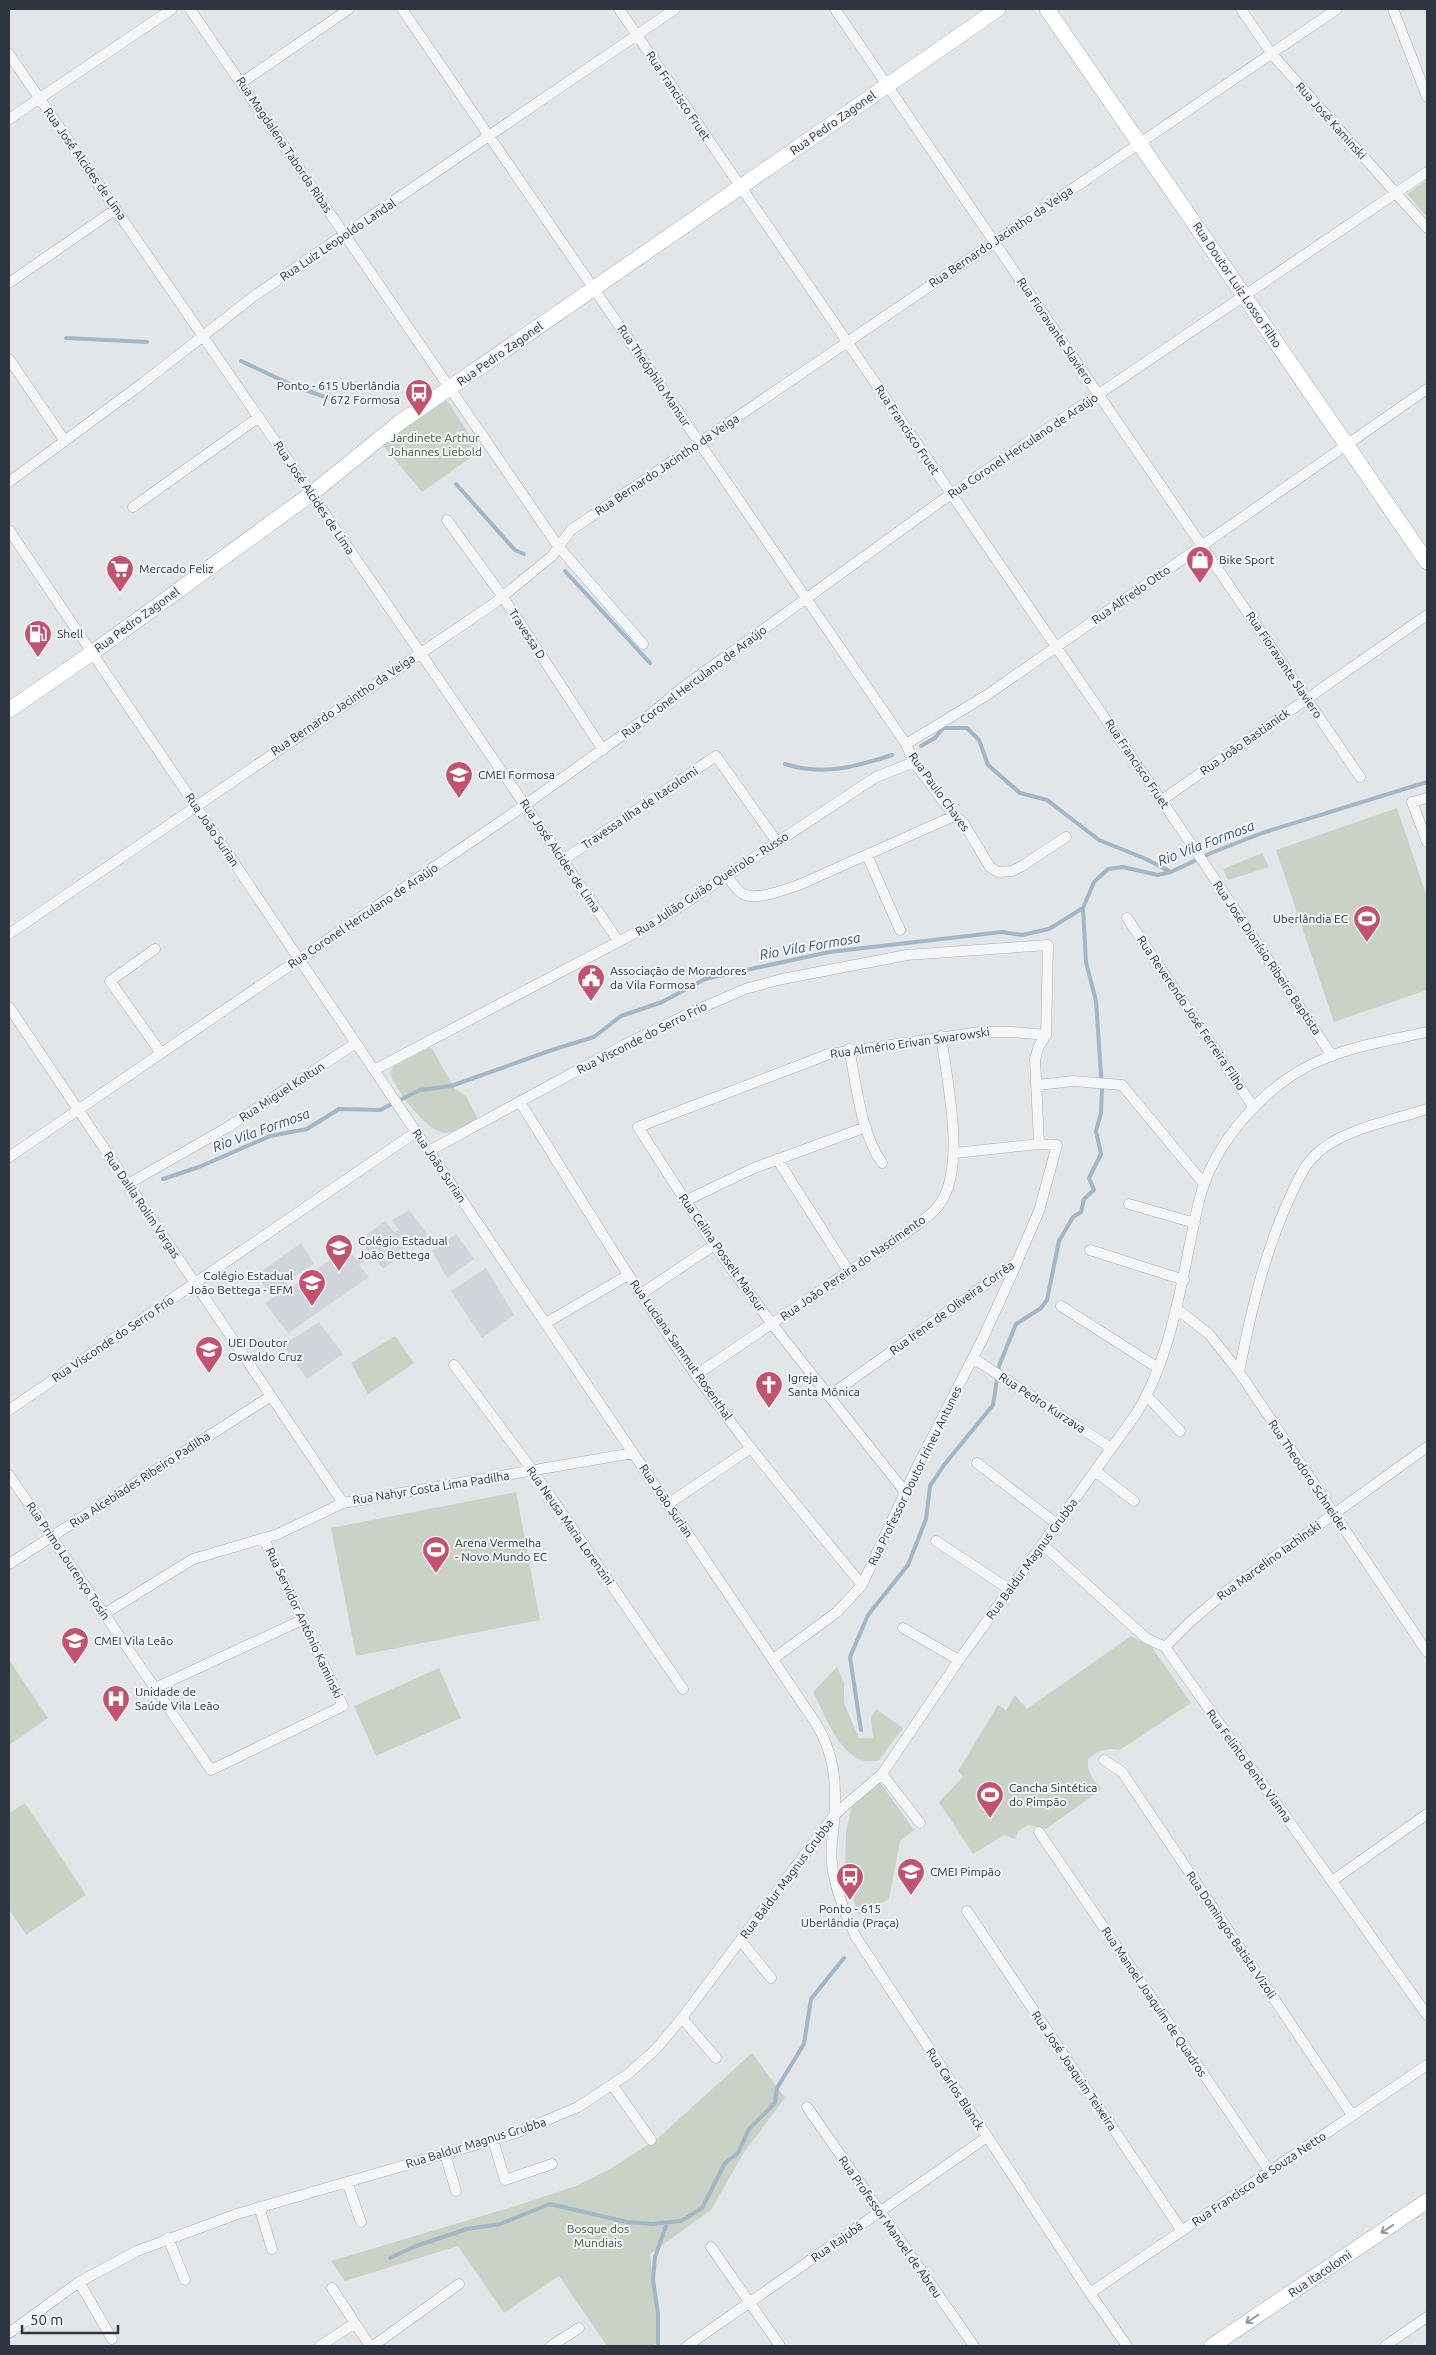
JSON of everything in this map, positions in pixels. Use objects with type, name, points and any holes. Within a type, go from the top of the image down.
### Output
[{"type":"street","points":[[9,120],[172,9]]},
{"type":"street","name":"Rua Magdalena Taborda Ribas","points":[[190,9],[558,546],[643,644]]},
{"type":"street","points":[[241,83],[349,9]]},
{"type":"street","name":"Rua Theóphilo Mansur","points":[[402,9],[906,745]]},
{"type":"street","name":"Rua Francisco Fruet","points":[[618,9],[1202,861]]},
{"type":"street","name":"Rua Luiz Leopoldo Landal","points":[[9,482],[254,296],[675,9]]},
{"type":"street","name":"Rua Fioravante Slaviero","points":[[835,9],[1360,776]]},
{"type":"street","name":"Rua Pedro Zagonel","points":[[9,710],[92,653],[312,494],[379,438],[998,9]]},
{"type":"street","name":"Rua Doutor Luiz Losso Filho","points":[[1048,9],[1427,562]]},
{"type":"street","name":"Rua José Kaminski","points":[[1241,9],[1271,54],[1427,228]]},
{"type":"street","name":"Rua Bernardo Jacintho da Veiga","points":[[9,934],[502,597],[552,556],[571,530],[1337,9]]},
{"type":"street","points":[[1393,9],[1427,97]]},
{"type":"street","name":"Rua José Alcides de Lima","points":[[9,54],[619,942]]},
{"type":"street","name":"Rua Coronel Herculano de Araújo","points":[[9,1157],[525,805],[653,713],[682,688],[952,494],[1427,172]]},
{"type":"street","points":[[9,283],[116,209]]},
{"type":"street","points":[[9,359],[65,440]]},
{"type":"street","name":"Rua Alfredo Otto","points":[[906,745],[987,695],[1427,389]]},
{"type":"street","points":[[133,508],[259,418]]},
{"type":"street","name":"Travessa D","points":[[447,520],[502,597],[603,750]]},
{"type":"street","name":"Rua João Surian","points":[[9,530],[825,1738],[835,1772],[835,1814]]},
{"type":"street","name":"Rua João Bastianick","points":[[1162,800],[1427,615]]},
{"type":"street","name":"Rua Paulo Chaves","points":[[906,745],[913,759],[954,816],[963,822],[990,867],[998,872],[1022,866],[1066,837]]},
{"type":"street","name":"Travessa Ilha de Itacolomi","points":[[563,860],[716,756],[778,842]]},
{"type":"street","name":"Rua Julião Guião Queirolo - Russo","points":[[374,1070],[658,921],[881,774],[913,759]]},
{"type":"street","points":[[1427,798],[1412,802],[1427,842]]},
{"type":"street","points":[[727,876],[744,894],[763,894],[795,886],[954,816]]},
{"type":"street","points":[[866,854],[900,930]]},
{"type":"street","name":"Rua José Dionísio Ribeiro Baptista","points":[[1202,861],[1332,1056]]},
{"type":"street","name":"Rua Reverendo José Ferreira Filho","points":[[1127,918],[1254,1108]]},
{"type":"street","name":"Rua Visconde do Serro Frio","points":[[429,1151],[676,1019],[724,997],[767,983],[907,955],[1048,945],[1046,1035]]},
{"type":"street","points":[[156,950],[110,981],[161,1054]]},
{"type":"street","name":"Rua Dalila Rolim Vargas","points":[[9,1006],[343,1503]]},
{"type":"street","name":"Rua Almério Erivan Swarowski","points":[[638,1127],[813,1058],[849,1050],[941,1036],[998,1031],[1046,1035]]},
{"type":"street","name":"Rua Baldur Magnus Grubba","points":[[9,2334],[79,2282],[117,2260],[168,2238],[260,2207],[492,2140],[558,2116],[578,2107],[613,2086],[645,2060],[682,2018],[835,1814],[882,1774],[959,1660],[1147,1396],[1177,1309],[1204,1184],[1221,1147],[1254,1108],[1298,1073],[1332,1056],[1427,1032]]},
{"type":"street","points":[[955,1153],[1039,1144],[1036,1052],[1046,1035]]},
{"type":"street","name":"Rua João Pereira do Nascimento","points":[[696,1375],[922,1221],[939,1205],[950,1184],[955,1153],[941,1036]]},
{"type":"street","name":"Rua Miguel Koltun","points":[[128,1184],[228,1127],[356,1043]]},
{"type":"street","points":[[849,1050],[866,1127],[873,1148],[882,1163]]},
{"type":"street","points":[[1036,1085],[1073,1081],[1122,1085],[1204,1184]]},
{"type":"street","name":"Rua Luciana Sammut Rosenthal","points":[[520,1102],[628,1275],[696,1375],[751,1448],[862,1585]]},
{"type":"street","points":[[1239,1372],[1250,1315],[1273,1235],[1304,1166],[1320,1150],[1345,1134],[1427,1109]]},
{"type":"street","name":"Rua Celina Posselt Mansur","points":[[638,1127],[714,1245],[772,1324],[906,1492]]},
{"type":"street","points":[[685,1202],[744,1172],[866,1127]]},
{"type":"street","name":"Rua Visconde do Serro Frio","points":[[9,1410],[416,1132]]},
{"type":"street","name":"Rua Irene de Oliveira Corrêa","points":[[828,1396],[1017,1262],[1039,1211],[1056,1145],[1039,1144]]},
{"type":"street","points":[[777,1159],[849,1272]]},
{"type":"street","points":[[1129,1204],[1195,1223]]},
{"type":"street","points":[[641,1294],[714,1245]]},
{"type":"street","points":[[1090,1250],[1184,1280]]},
{"type":"street","name":"Rua Professor Doutor Irineu Antunes","points":[[773,1659],[837,1612],[862,1585],[973,1358],[1017,1262]]},
{"type":"street","points":[[546,1323],[628,1275]]},
{"type":"street","points":[[1061,1306],[1158,1368]]},
{"type":"street","name":"Rua Theodoro Schneider","points":[[1177,1309],[1209,1334],[1239,1372],[1333,1515],[1427,1652]]},
{"type":"street","name":"Rua Pedro Kurzava","points":[[973,1358],[1111,1448]]},
{"type":"street","name":"Rua Neusa Maria Lorenzini","points":[[454,1365],[533,1471],[683,1690]]},
{"type":"street","name":"Rua Alcebíades Ribeiro Padilha","points":[[9,1564],[272,1396]]},
{"type":"street","points":[[1147,1396],[1180,1431]]},
{"type":"street","name":"Rua Marcelino Iachinski","points":[[1165,1647],[1204,1609],[1427,1447]]},
{"type":"street","points":[[668,1504],[751,1448]]},
{"type":"street","name":"Rua Nahyr Costa Lima Padilha","points":[[104,1614],[193,1559],[264,1538],[343,1503],[633,1453]]},
{"type":"street","points":[[977,1463],[1056,1524]]},
{"type":"street","points":[[1095,1471],[1134,1501]]},
{"type":"street","name":"Rua Primo Lourenço Tosin","points":[[9,1475],[211,1770]]},
{"type":"street","name":"Rua Servidor Antônio Kaminski","points":[[211,1770],[343,1706],[264,1538]]},
{"type":"street","points":[[936,1541],[1009,1589]]},
{"type":"street","name":"Rua Felinto Bento Vianna","points":[[1042,1544],[1146,1638],[1165,1647],[1427,2015]]},
{"type":"street","points":[[155,1688],[302,1620]]},
{"type":"street","points":[[903,1628],[959,1660]]},
{"type":"street","name":"Rua Domingos Batista Vizoli","points":[[1104,1760],[1122,1772],[1352,2115]]},
{"type":"street","points":[[882,1774],[920,1823]]},
{"type":"street","name":"Rua Carlos Blanck","points":[[835,1814],[832,1863],[835,1881],[847,1919],[868,1957],[1127,2346]]},
{"type":"street","points":[[1332,1881],[1427,1814]]},
{"type":"street","name":"Rua Manoel Joaquim de Quadros","points":[[1039,1832],[1270,2172]]},
{"type":"street","name":"Rua José Joaquim Teixeira","points":[[967,1911],[1182,2231]]},
{"type":"street","points":[[741,1940],[771,1978]]},
{"type":"street","points":[[682,2018],[716,2058]]},
{"type":"street","name":"Rua Francisco de Souza Netto","points":[[1090,2293],[1427,2064]]},
{"type":"street","points":[[613,2086],[651,2140]]},
{"type":"street","name":"Rua Professor Manoel de Abreu","points":[[806,2107],[974,2346]]},
{"type":"street","name":"Rua Itajubá","points":[[687,2346],[987,2138]]},
{"type":"street","points":[[492,2140],[505,2180],[552,2164]]},
{"type":"street","points":[[445,2154],[456,2191]]},
{"type":"street","points":[[347,2182],[361,2222]]},
{"type":"street","name":"Rua Itacolomi","points":[[1212,2346],[1427,2201]]},
{"type":"street","points":[[260,2207],[272,2250]]},
{"type":"street","points":[[168,2238],[185,2280]]},
{"type":"street","points":[[711,2246],[780,2346]]},
{"type":"street","points":[[79,2282],[112,2339]]},
{"type":"street","points":[[332,2288],[372,2346],[459,2284]]},
{"type":"street","points":[[1385,2346],[1427,2317]]},
{"type":"street","points":[[320,2346],[355,2323]]},
{"type":"street","points":[[551,2346],[579,2328]]},
{"type":"shaded area","name":"Colégio Estadual João Bettega","points":[[409,1210],[428,1235],[412,1248],[402,1235],[397,1240],[408,1251],[383,1269],[372,1255],[359,1265],[369,1277],[288,1333],[265,1303],[282,1292],[278,1286],[269,1292],[256,1275],[301,1243],[314,1264],[285,1282],[290,1288],[347,1248],[356,1259],[368,1251],[361,1239],[385,1221],[394,1232],[399,1230],[392,1220]]},
{"type":"shaded area","points":[[456,1234],[474,1259],[447,1278],[432,1251]]},
{"type":"shaded area","points":[[486,1268],[514,1315],[482,1338],[451,1291]]},
{"type":"shaded area","points":[[319,1322],[343,1354],[307,1379],[283,1345]]},
{"type":"green space","points":[[1427,180],[1427,217],[1407,194]]},
{"type":"green space","name":"Jardinete Arthur Johannes Liebold","points":[[446,399],[480,451],[422,492],[381,443]]},
{"type":"green space","name":"Uberlândia EC","points":[[1397,808],[1427,897],[1427,990],[1334,1022],[1276,850]]},
{"type":"green space","points":[[1262,853],[1269,867],[1228,880],[1223,869]]},
{"type":"green space","points":[[431,1047],[455,1089],[466,1096],[478,1119],[446,1133],[438,1131],[421,1118],[398,1089],[390,1073],[394,1066]]},
{"type":"green space","points":[[395,1336],[414,1363],[368,1394],[351,1363]]},
{"type":"green space","name":"Arena Vermelha - Novo Mundo EC","points":[[516,1492],[540,1620],[356,1656],[331,1528]]},
{"type":"green space","points":[[1131,1636],[1151,1646],[1191,1703],[1120,1750],[1103,1750],[1088,1759],[1088,1768],[1091,1776],[1102,1789],[1046,1829],[1029,1825],[1019,1830],[1015,1839],[1004,1835],[973,1854],[939,1802],[963,1777],[958,1771],[998,1705],[1006,1710],[1015,1695],[1027,1709]]},
{"type":"green space","points":[[9,1660],[48,1718],[9,1745]]},
{"type":"green space","points":[[837,1667],[844,1683],[844,1703],[859,1738],[873,1738],[871,1718],[876,1709],[903,1728],[879,1760],[867,1761],[856,1758],[846,1750],[830,1727],[813,1692]]},
{"type":"green space","points":[[439,1668],[461,1718],[376,1756],[354,1706]]},
{"type":"green space","points":[[879,1781],[914,1830],[900,1841],[889,1899],[859,1915],[845,1876],[846,1832],[852,1805]]},
{"type":"green space","points":[[25,1803],[86,1895],[26,1935],[9,1909],[9,1813]]},
{"type":"green space","name":"Bosque dos Mundiais","points":[[752,2053],[785,2098],[743,2154],[711,2210],[650,2254],[660,2341],[652,2346],[607,2346],[559,2276],[504,2313],[458,2246],[345,2281],[331,2261],[576,2186],[610,2169],[657,2139]]},
{"type":"waterway","points":[[66,338],[147,342]]},
{"type":"waterway","points":[[241,361],[294,386],[345,404]]},
{"type":"waterway","points":[[456,484],[515,550],[524,554]]},
{"type":"waterway","points":[[565,571],[650,663]]},
{"type":"waterway","points":[[921,746],[935,738],[943,728],[967,728],[979,740],[988,765],[1020,793],[1047,800],[1099,840],[1146,859],[1171,872]]},
{"type":"waterway","points":[[785,764],[799,768],[826,770],[852,766],[892,755]]},
{"type":"waterway","name":"Rio Vila Formosa","points":[[163,1179],[199,1167],[270,1136],[307,1129],[339,1109],[380,1110],[420,1090],[451,1086],[594,1037],[621,1016],[662,1002],[705,979],[829,952],[1002,932],[1022,935],[1049,929],[1083,908],[1094,882],[1108,869],[1123,867],[1158,875],[1171,872],[1211,853],[1262,833],[1427,782]]},
{"type":"waterway","points":[[861,1730],[850,1657],[868,1615],[908,1565],[926,1519],[930,1486],[944,1465],[993,1405],[999,1366],[1016,1324],[1041,1308],[1047,1300],[1059,1241],[1073,1217],[1081,1212],[1084,1199],[1094,1190],[1089,1178],[1101,1154],[1096,1131],[1101,1113],[1102,1089],[1096,1001],[1086,962],[1083,908]]},
{"type":"waterway","points":[[390,2258],[416,2246],[467,2229],[500,2224],[550,2204],[627,2222],[652,2224],[681,2221],[702,2208],[725,2163],[738,2153],[749,2129],[775,2103],[777,2088],[804,2044],[811,1999],[844,1958]]},
{"type":"waterway","points":[[658,2344],[658,2314],[653,2279],[655,2257],[667,2223]]},
{"type":"place","name":"Ponto - 615 Uberlândia / 672 Formosa","points":[[419,417]]},
{"type":"place","name":"Bike Sport","points":[[1200,584]]},
{"type":"place","name":"Mercado Feliz","points":[[120,593]]},
{"type":"place","name":"Shell","points":[[38,658]]},
{"type":"place","name":"CMEI Formosa","points":[[459,799]]},
{"type":"place","name":"Uberlândia EC","points":[[1367,943]]},
{"type":"place","name":"Associação de Moradores da Vila Formosa","points":[[591,1002]]},
{"type":"place","name":"Colégio Estadual João Bettega","points":[[339,1272]]},
{"type":"place","name":"Colégio Estadual João Bettega - EFM","points":[[312,1307]]},
{"type":"place","name":"UEI Doutor Oswaldo Cruz","points":[[209,1374]]},
{"type":"place","name":"Igreja Santa Mônica","points":[[769,1409]]},
{"type":"place","name":"Arena Vermelha - Novo Mundo EC","points":[[436,1574]]},
{"type":"place","name":"CMEI Vila Leão","points":[[75,1665]]},
{"type":"place","name":"Unidade de Saúde Vila Leão","points":[[116,1723]]},
{"type":"place","name":"Cancha Sintética do Pimpão","points":[[990,1819]]},
{"type":"place","name":"CMEI Pimpão","points":[[911,1896]]},
{"type":"place","name":"Ponto - 615 Uberlândia (Praça)","points":[[850,1901]]}]
